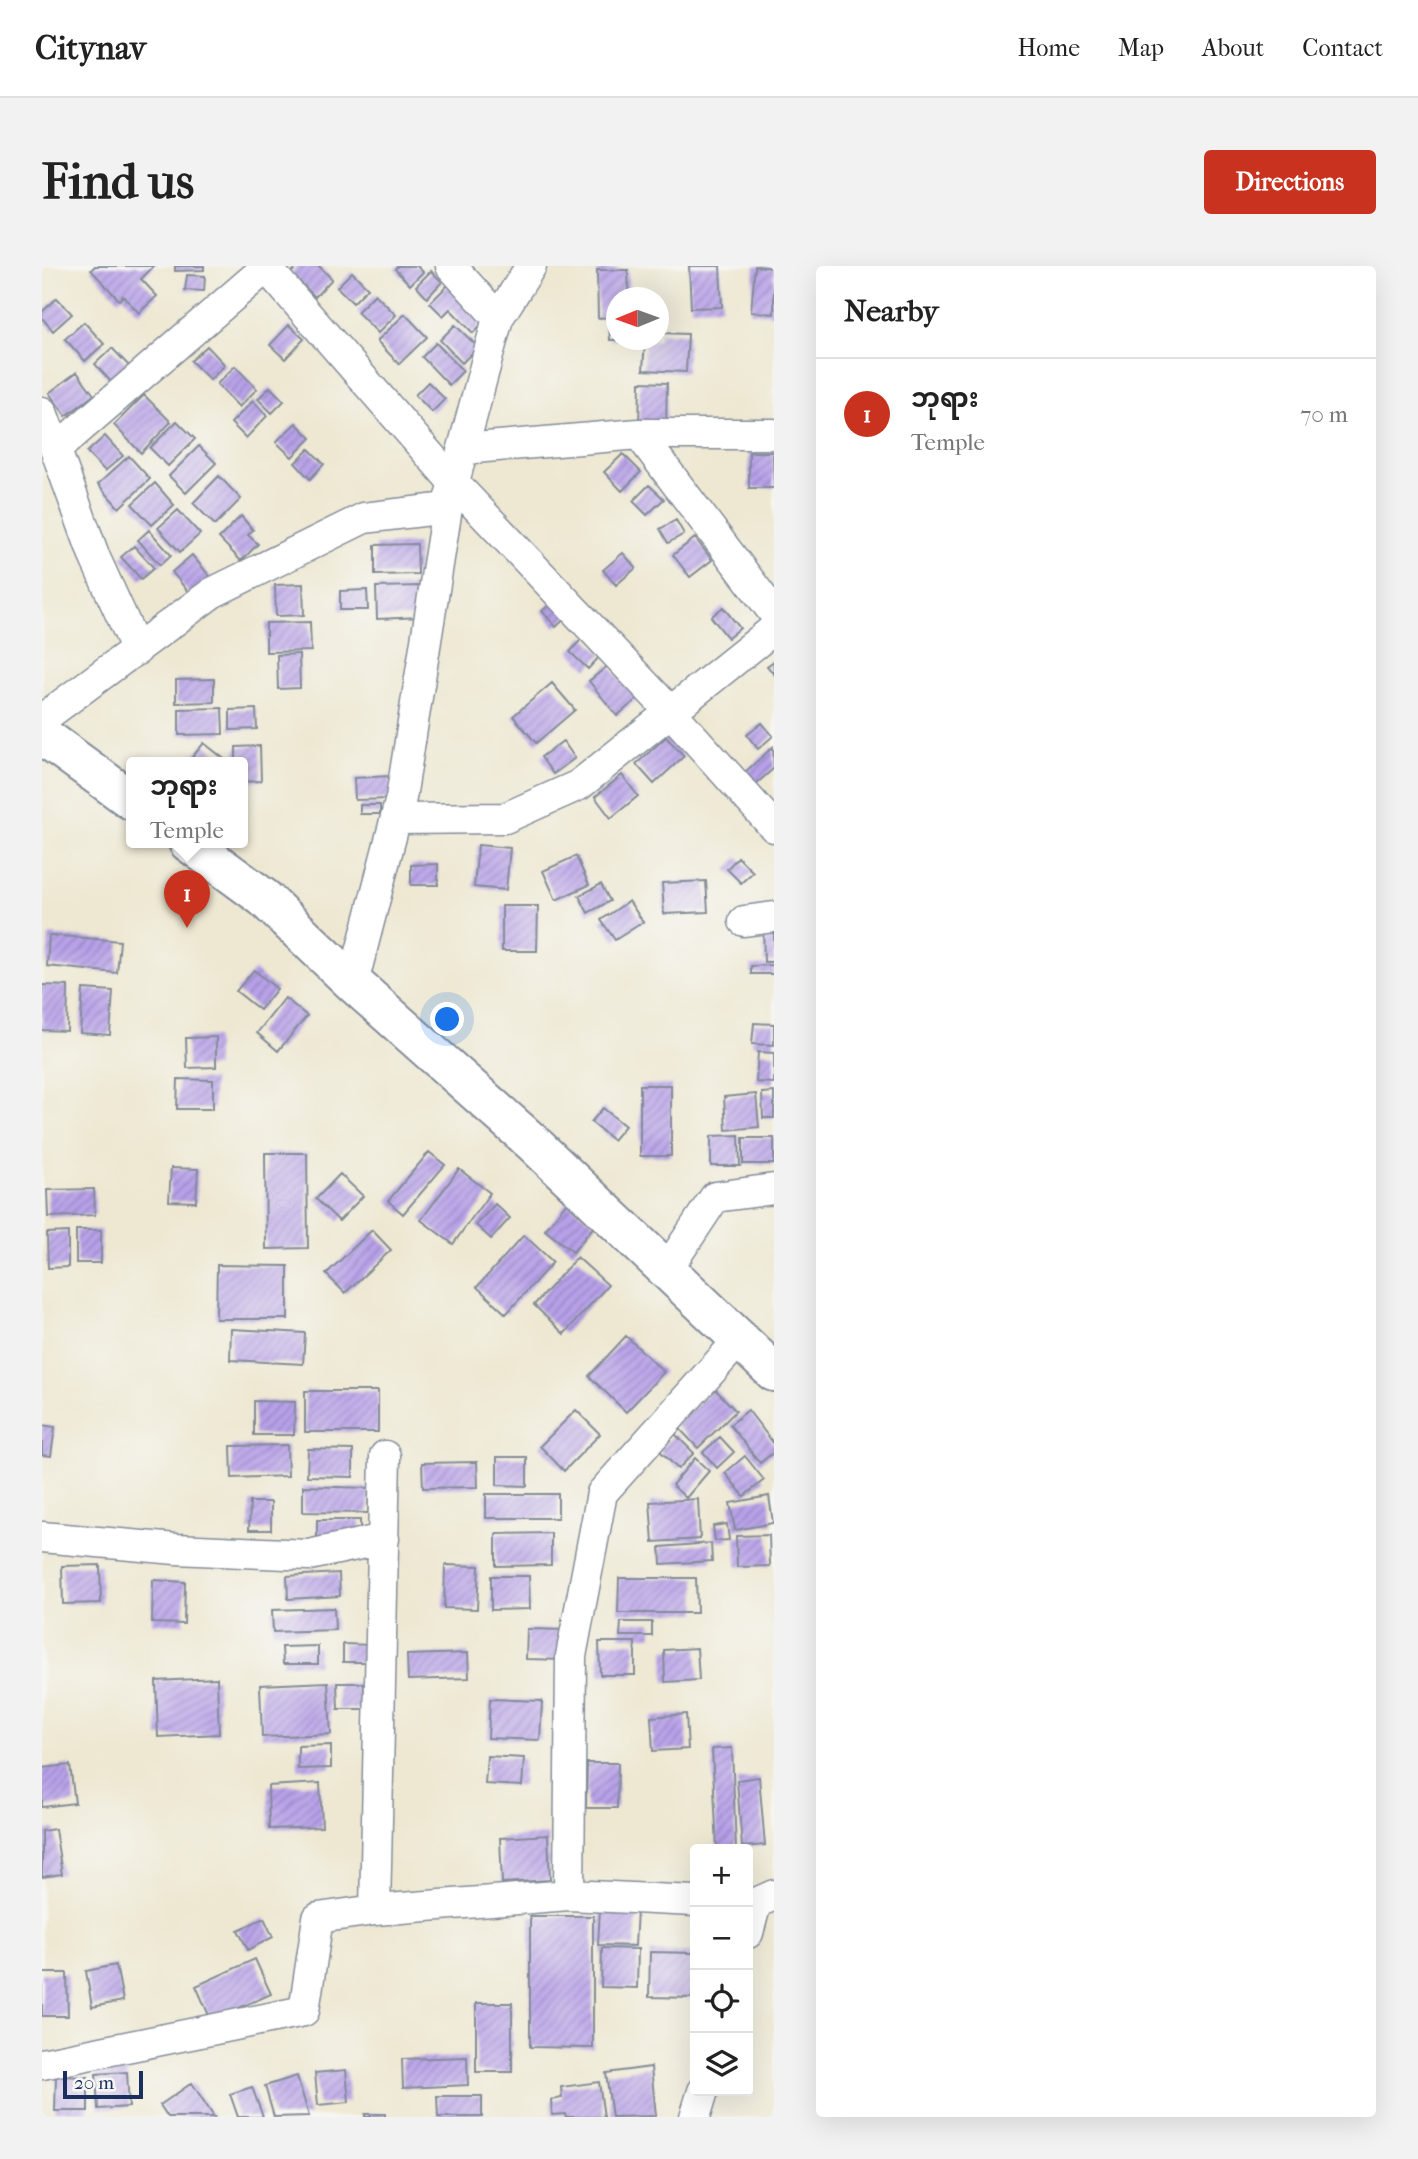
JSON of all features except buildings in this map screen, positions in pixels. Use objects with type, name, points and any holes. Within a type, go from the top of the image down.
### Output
[{"type":"highway","points":[[42,735],[126,796]]},
{"type":"highway","points":[[196,848],[264,898],[353,983],[532,1142],[774,1373]]},
{"type":"street","points":[[451,266],[498,318]]},
{"type":"street","points":[[353,983],[396,819],[451,495],[498,318],[531,266]]},
{"type":"street","points":[[56,449],[267,267],[451,495],[670,711],[774,827]]},
{"type":"street","points":[[42,412],[95,558],[137,649]]},
{"type":"street","points":[[463,449],[639,434],[774,434]]},
{"type":"street","points":[[639,434],[774,613]]},
{"type":"street","points":[[42,719],[212,593],[364,518],[451,495]]},
{"type":"street","points":[[396,819],[505,818],[579,785],[774,628]]},
{"type":"street","points":[[744,921],[774,917]]},
{"type":"street","points":[[666,1271],[715,1197],[774,1189]]},
{"type":"street","points":[[569,1895],[571,1656],[602,1493],[740,1340]]},
{"type":"street","points":[[375,1910],[385,1456]]},
{"type":"street","points":[[42,1537],[176,1549],[309,1555],[384,1539]]},
{"type":"street","points":[[42,2064],[304,2011],[318,1918],[375,1910],[569,1895],[690,1901]]},
{"type":"street","points":[[753,1918],[759,1900]]},
{"type":"street","points":[[695,2117],[701,2096]]},
{"type":"place","name":"ဘုရား","points":[[187,928]]}]
